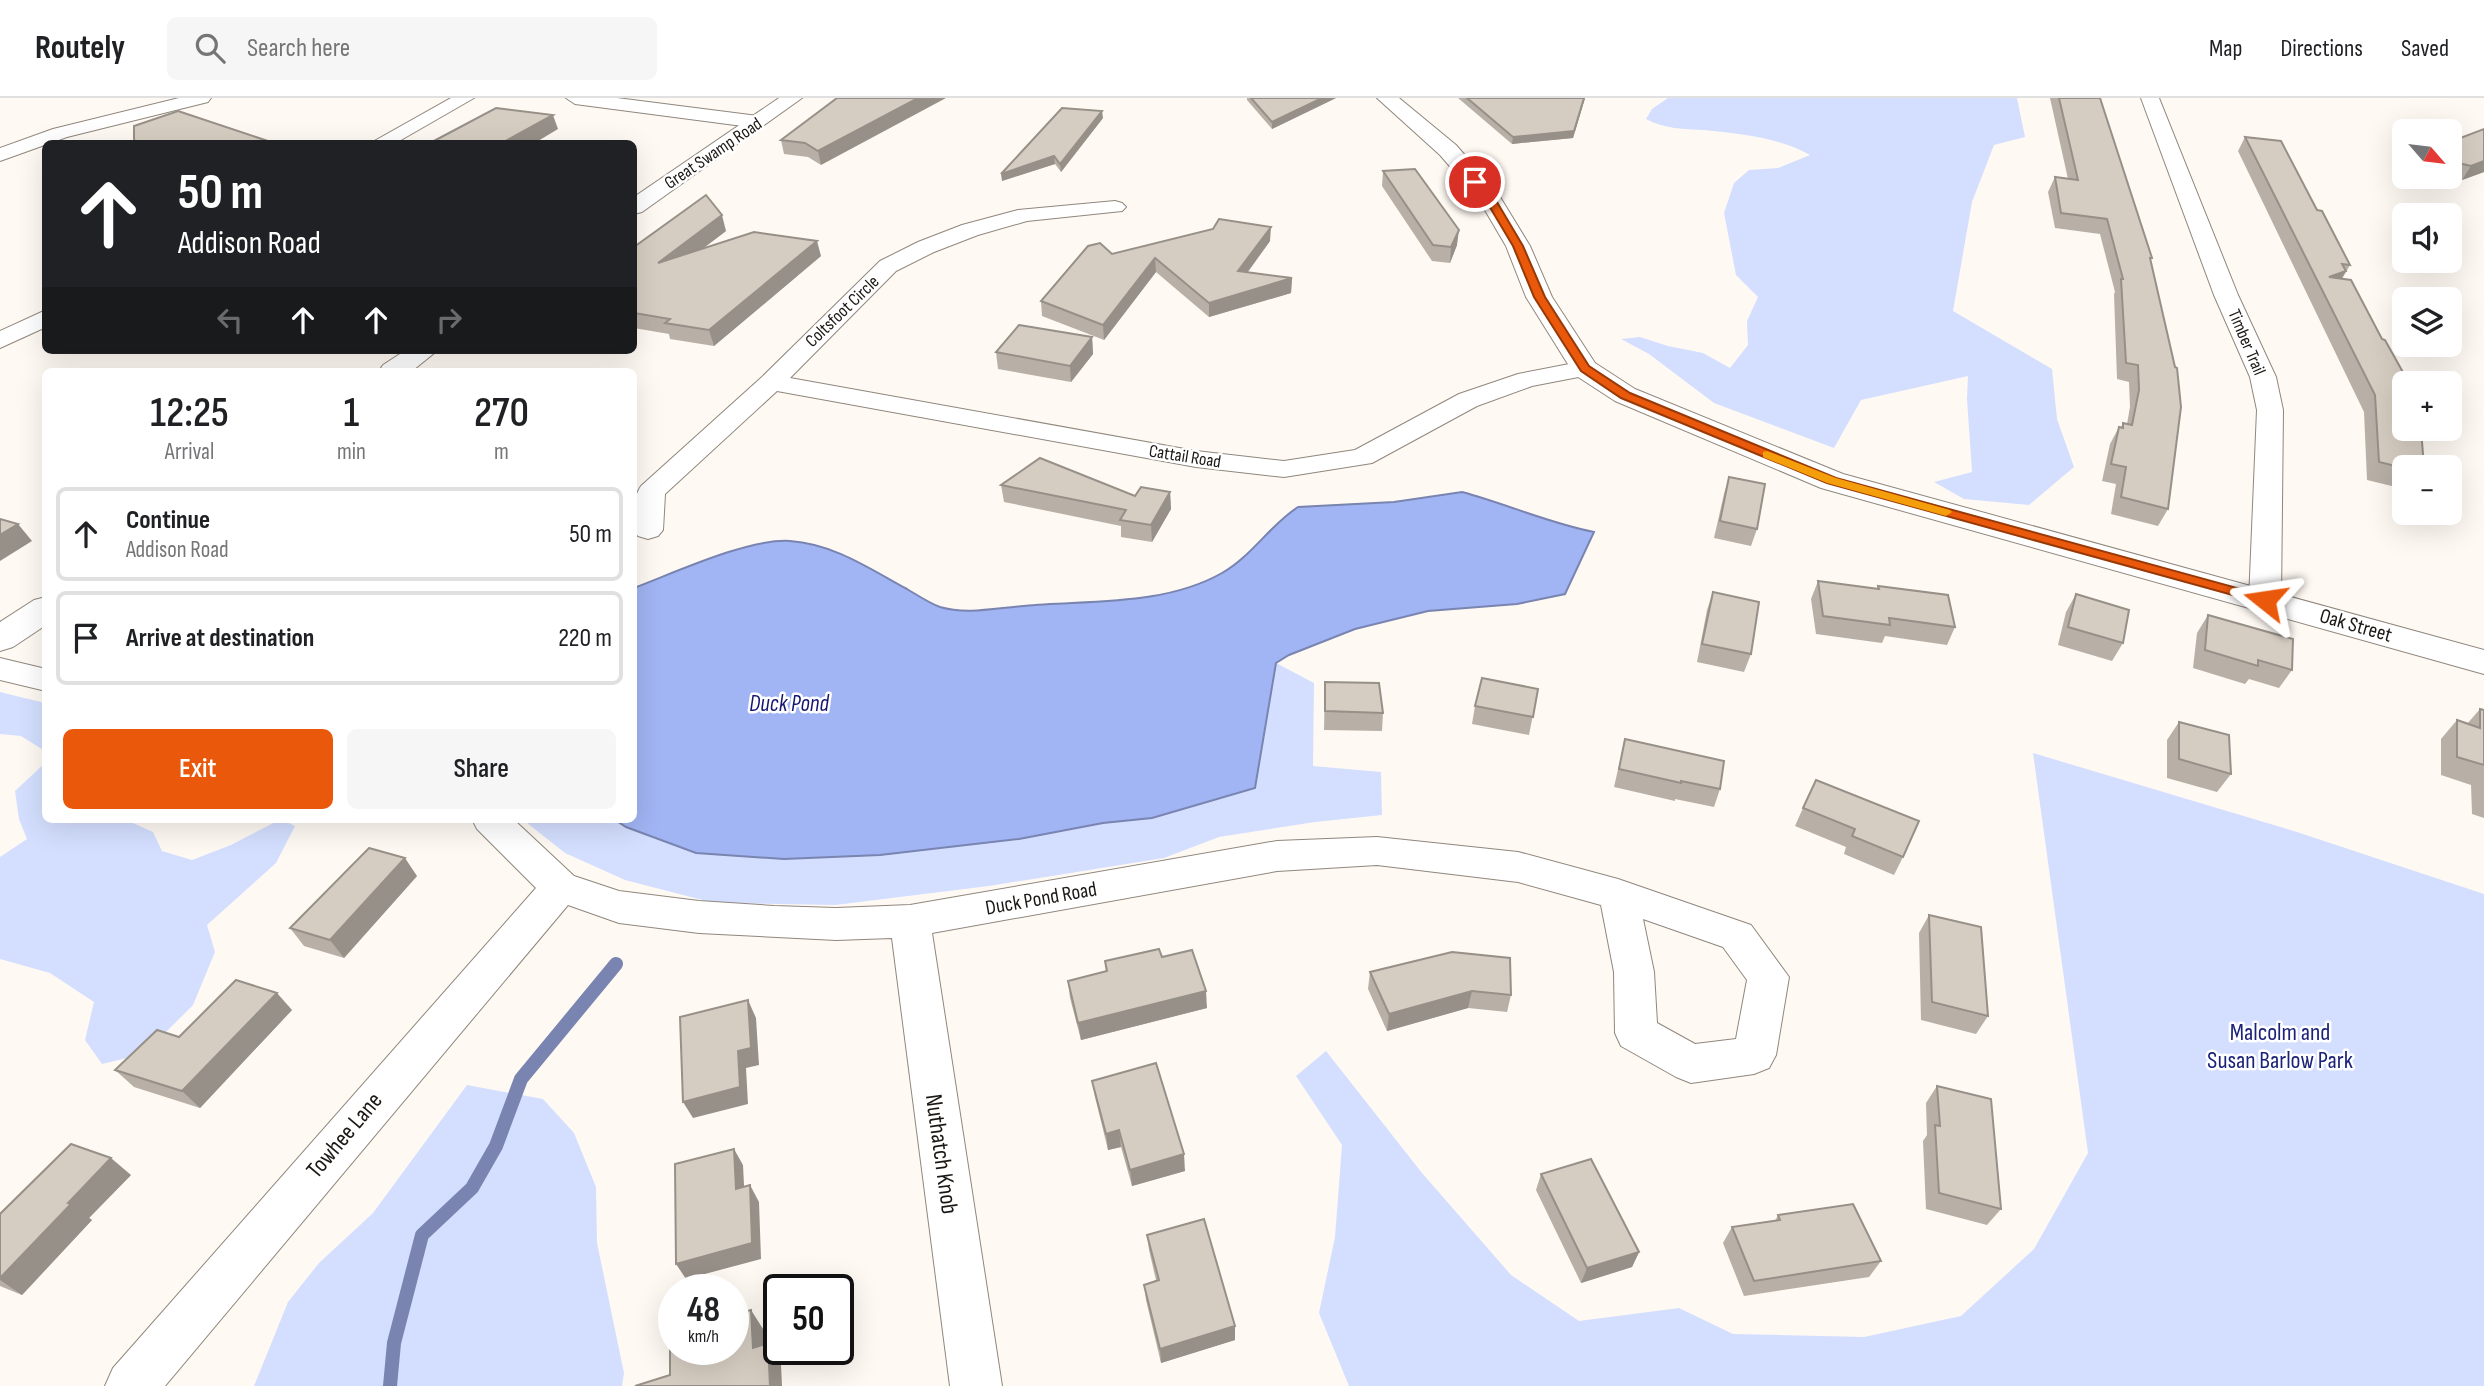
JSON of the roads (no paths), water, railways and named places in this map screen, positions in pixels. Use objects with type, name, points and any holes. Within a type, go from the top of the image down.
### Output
[{"type":"main road","name":"Great Swamp Road","points":[[637,205],[792,98]]},
{"type":"main road","points":[[1387,98],[1448,150],[1489,197],[1518,246],[1539,297],[1585,369]]},
{"type":"main road","points":[[397,368],[418,354]]},
{"type":"main road","name":"Oak Street","points":[[1585,369],[1625,395],[1832,481],[2484,662]]},
{"type":"main road","points":[[0,639],[42,611]]},
{"type":"street","points":[[0,155],[60,133],[202,98]]},
{"type":"street","points":[[386,140],[465,98]]},
{"type":"street","points":[[575,98],[758,122]]},
{"type":"street","name":"Timber Trail","points":[[2150,98],[2226,295],[2263,377],[2270,410],[2265,600]]},
{"type":"street","name":"Coltsfoot Circle","points":[[648,530],[651,492],[771,382],[888,266],[926,247],[970,230],[1026,215],[1115,207]]},
{"type":"street","points":[[0,341],[42,319]]},
{"type":"street","name":"Cattail Road","points":[[771,382],[1196,459],[1284,469],[1362,457],[1468,400],[1527,379],[1585,369]]},
{"type":"street","points":[[0,669],[42,679]]},
{"type":"street","name":"Duck Pond Road","points":[[494,823],[560,887],[619,906],[699,917],[836,924],[910,921],[1277,856],[1377,851],[1518,867],[1618,894],[1737,936],[1768,977],[1754,1055],[1691,1065],[1636,1034],[1634,972],[1618,894]]},
{"type":"street","name":"Towhee Lane","points":[[131,1386],[560,887]]},
{"type":"street","name":"Nuthatch Knob","points":[[910,921],[976,1386]]},
{"type":"water","name":"Duck Pond","points":[[1462,492],[1560,524],[1594,532],[1565,594],[1517,604],[1428,611],[1355,629],[1289,655],[1276,663],[1255,788],[1152,818],[1103,823],[1019,839],[880,855],[784,859],[696,853],[620,823],[637,823],[637,587],[733,551],[754,545],[790,541],[837,552],[932,603],[950,609],[982,610],[1126,600],[1176,591],[1200,584],[1222,573],[1243,558],[1298,507],[1394,502]]},
{"type":"waterway","points":[[390,1386],[394,1343],[422,1235],[472,1188],[496,1146],[521,1079],[616,964]]},
{"type":"park label","name":"Malcolm and Susan Barlow Park","points":[[2280,1046]]}]
